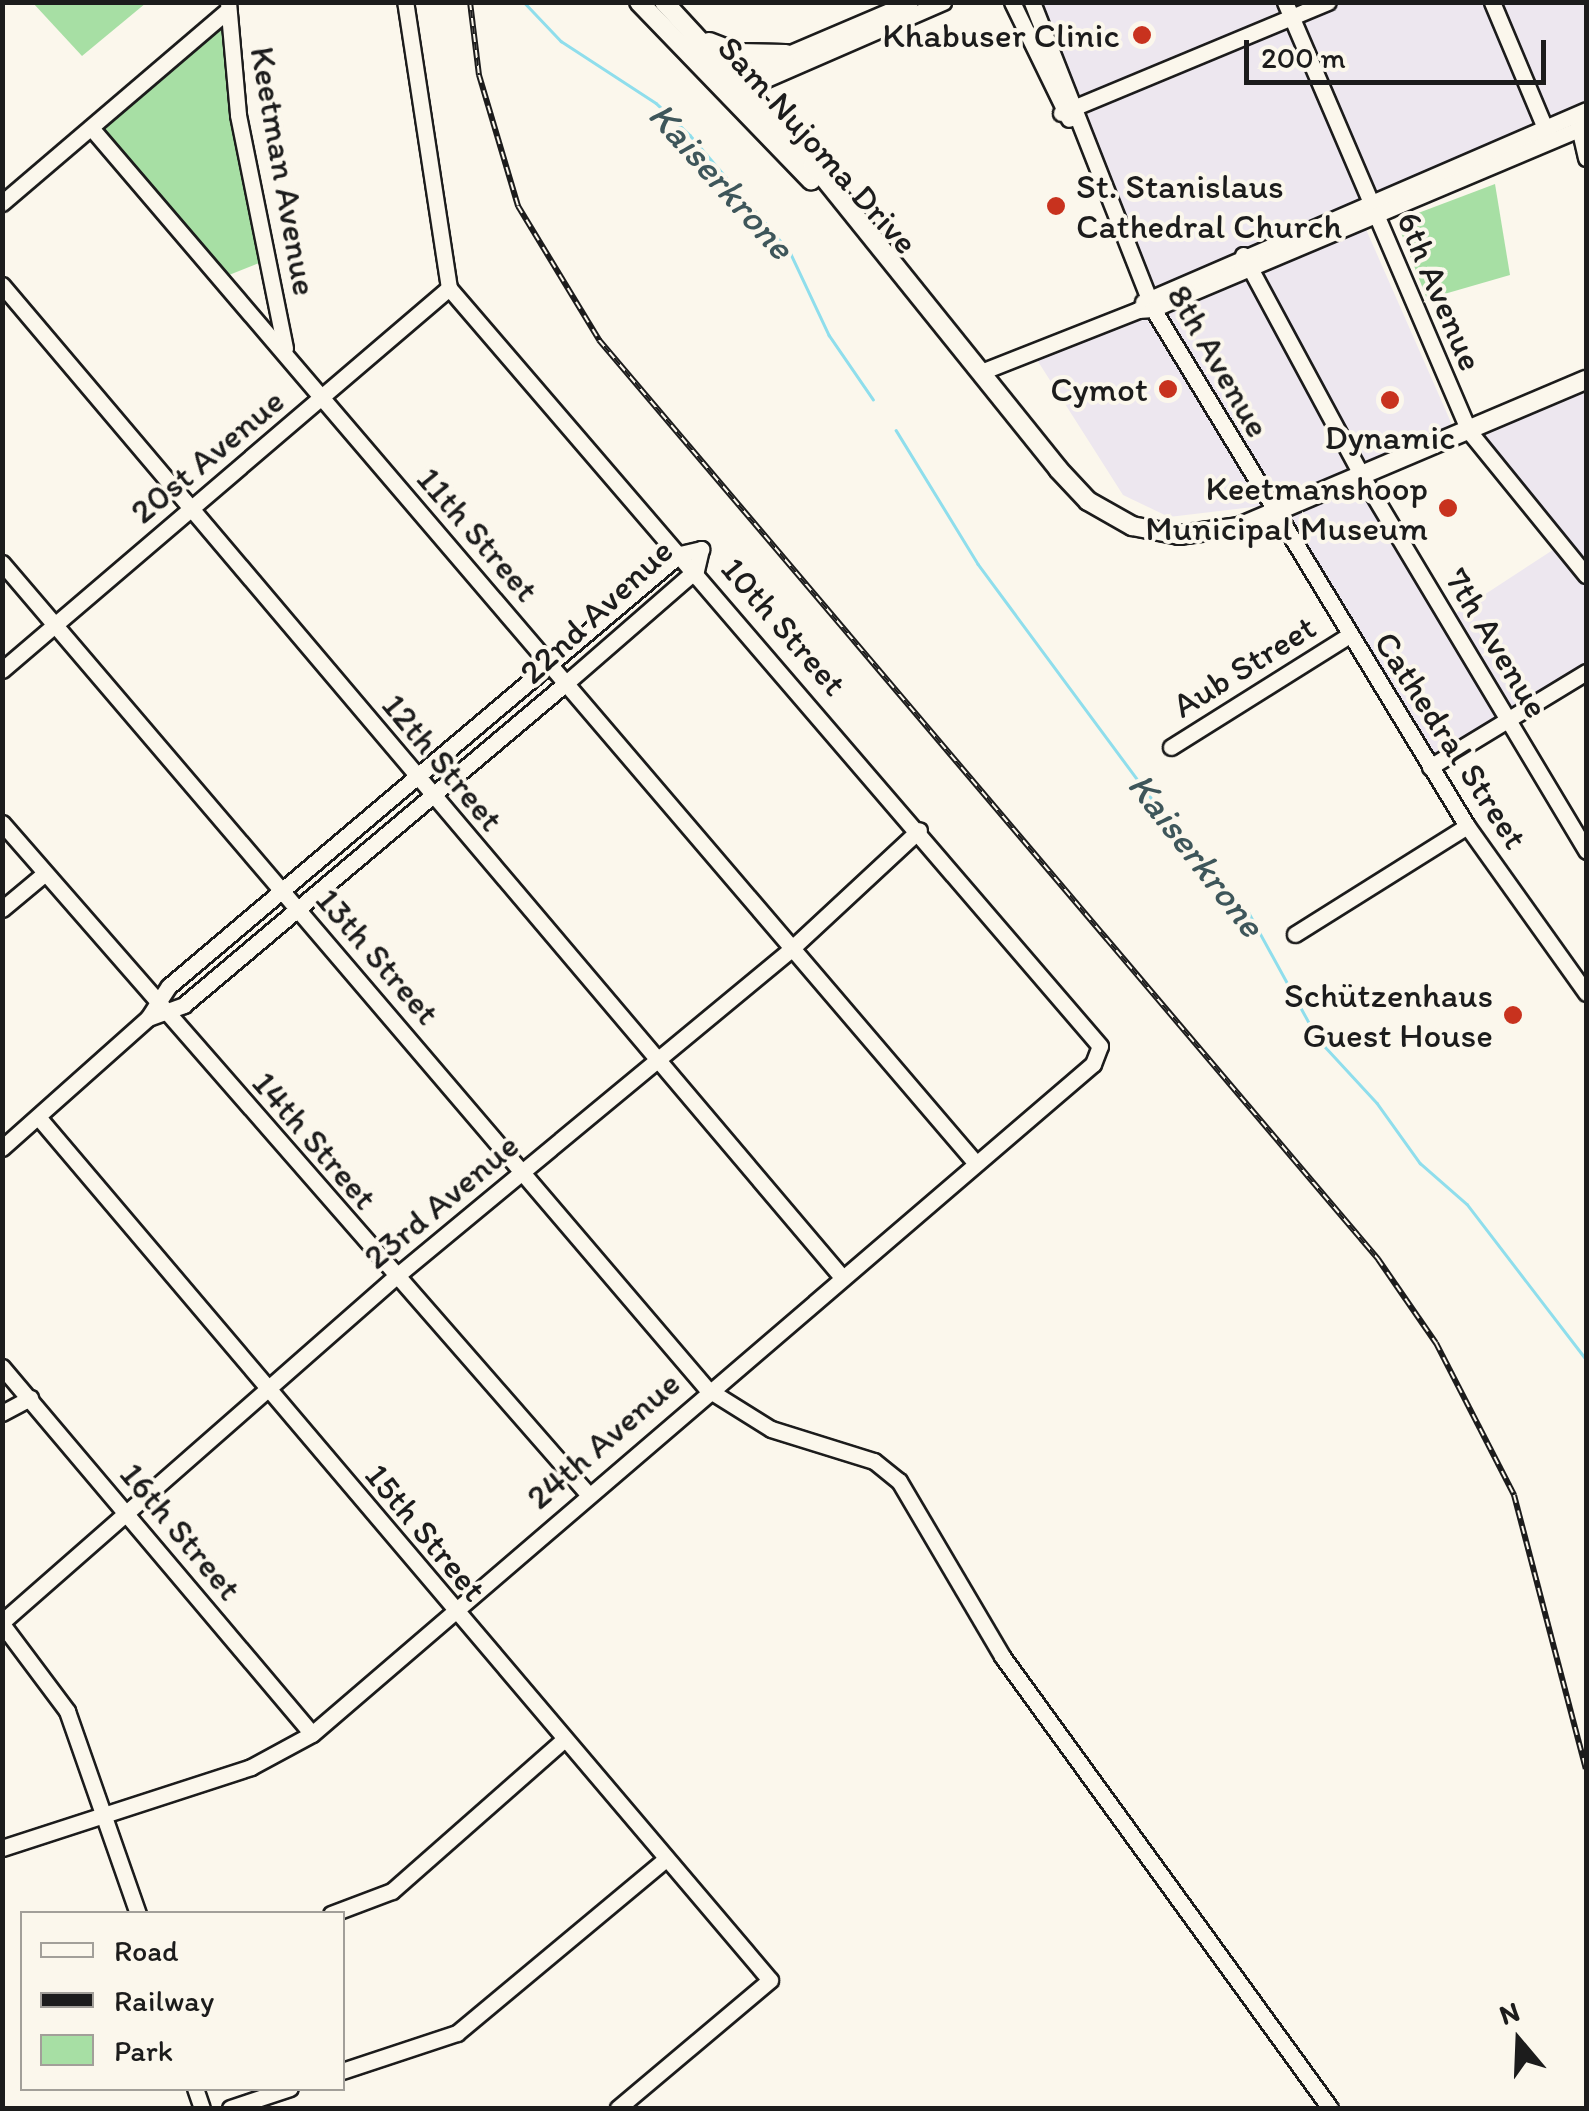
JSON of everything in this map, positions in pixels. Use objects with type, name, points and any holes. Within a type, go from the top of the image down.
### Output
[{"type":"main road","name":"Sam Nujoma Drive","points":[[639,2],[734,84]]},
{"type":"main road","name":"Sam Nujoma Drive","points":[[664,2],[700,37],[734,84],[981,372],[1058,469],[1088,501],[1119,520],[1160,533],[1200,535],[1274,513],[1586,380]]},
{"type":"main road","points":[[700,37],[738,52],[786,54]]},
{"type":"street","points":[[405,2],[449,288]]},
{"type":"street","points":[[734,84],[786,54],[910,2]]},
{"type":"street","points":[[734,84],[944,2]]},
{"type":"street","name":"8th Avenue","points":[[1012,2],[1071,114]]},
{"type":"street","name":"8th Avenue","points":[[1032,2],[1146,305],[1274,513]]},
{"type":"street","name":"6th Avenue","points":[[1284,2],[1468,430],[1586,575]]},
{"type":"street","points":[[1071,114],[1328,2]]},
{"type":"street","points":[[1492,2],[1547,134]]},
{"type":"street","points":[[2,203],[93,130],[228,6]]},
{"type":"street","name":"Keetman Avenue","points":[[228,6],[238,115],[285,350]]},
{"type":"street","points":[[981,372],[1582,120],[1586,158]]},
{"type":"street","name":"11th Street","points":[[93,130],[285,350],[322,399],[790,950],[974,1161]]},
{"type":"street","name":"7th Avenue","points":[[1246,262],[1362,476],[1586,851]]},
{"type":"street","points":[[242,300],[270,284]]},
{"type":"street","name":"12th Street","points":[[2,285],[656,1063],[840,1275]]},
{"type":"street","name":"20st Avenue","points":[[2,670],[449,288]]},
{"type":"street","name":"10th Street","points":[[449,288],[696,570],[1100,1046]]},
{"type":"street","name":"Cathedral Street","points":[[1274,513],[1467,826],[1586,993]]},
{"type":"street","points":[[1572,556],[1586,547]]},
{"type":"street","name":"22nd Avenue","points":[[2,1148],[157,1012],[282,890],[680,554]]},
{"type":"street","name":"13th Street","points":[[2,563],[707,1389],[771,1429],[874,1460],[898,1481],[1002,1656],[1330,2108]]},
{"type":"street","name":"22nd Avenue","points":[[157,1012],[296,909],[696,570]]},
{"type":"street","name":"Aub Street","points":[[1172,747],[1348,636]]},
{"type":"street","points":[[1430,766],[1586,672]]},
{"type":"street","name":"14th Street","points":[[2,823],[157,1012],[587,1493]]},
{"type":"street","points":[[1295,934],[1467,826]]},
{"type":"street","name":"23rd Avenue","points":[[2,1623],[394,1278],[790,950],[919,830]]},
{"type":"street","points":[[2,909],[44,874]]},
{"type":"street","points":[[1572,973],[1586,962]]},
{"type":"street","name":"24th Avenue","points":[[2,1848],[251,1767],[312,1734],[707,1389],[1093,1064],[1100,1046]]},
{"type":"street","name":"15th Street","points":[[40,1118],[452,1612],[770,1980],[618,2108]]},
{"type":"street","name":"16th Street","points":[[2,1368],[312,1734]]},
{"type":"street","points":[[2,1413],[30,1398]]},
{"type":"street","points":[[2,1623],[68,1711],[137,1911]]},
{"type":"street","points":[[340,1911],[392,1892],[563,1740]]},
{"type":"street","points":[[345,2070],[457,2032],[666,1859]]},
{"type":"street","points":[[230,2108],[281,2091]]},
{"type":"shaded area","points":[[1032,3],[1586,3],[1586,100],[1354,202],[1453,427],[1351,473],[1441,623],[1562,544],[1468,430],[1586,380],[1586,672],[1430,767],[1270,505],[1169,517],[1123,495],[1032,352],[1152,309]]},
{"type":"green space","points":[[33,3],[146,3],[82,56]]},
{"type":"green space","points":[[221,27],[259,263],[229,275],[103,130]]},
{"type":"green space","points":[[1495,184],[1510,275],[1427,299],[1400,230],[1405,218]]},
{"type":"waterway","name":"Kaiserkrone","points":[[524,2],[561,41],[656,103],[690,135],[790,252],[829,335],[873,399]]},
{"type":"waterway","name":"Kaiserkrone","points":[[896,430],[978,564],[1191,852],[1249,913],[1318,1039],[1377,1103],[1420,1163],[1467,1204],[1586,1359]]},
{"type":"railway","points":[[470,2],[479,75],[518,206],[599,340],[1378,1259],[1436,1343],[1514,1495],[1586,1769]]},
{"type":"place","name":"Khabuser Clinic","points":[[1142,35]]},
{"type":"place","name":"St. Stanislaus Cathedral Church","points":[[1056,206]]},
{"type":"place","name":"Cymot","points":[[1168,389]]},
{"type":"place","name":"Dynamic","points":[[1390,400]]},
{"type":"place","name":"Keetmanshoop Municipal Museum","points":[[1448,508]]},
{"type":"place","name":"Schützenhaus Guest House","points":[[1513,1015]]}]
